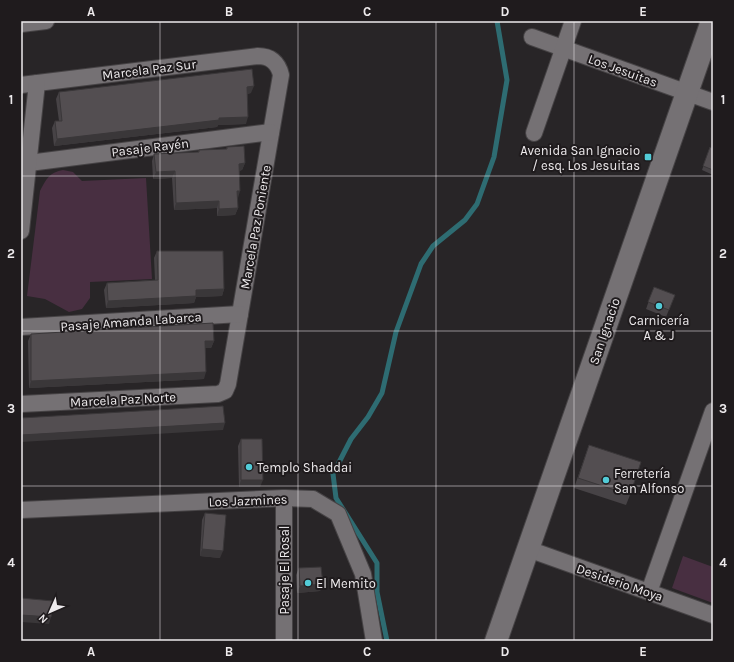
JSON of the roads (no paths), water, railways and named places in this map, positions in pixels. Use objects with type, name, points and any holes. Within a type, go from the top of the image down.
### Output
[{"type":"main road","name":"San Ignacio","points":[[496,641],[712,21]]},
{"type":"street","points":[[21,24],[46,21]]},
{"type":"street","points":[[534,133],[573,21]]},
{"type":"street","name":"Los Jesuitas","points":[[532,37],[713,102]]},
{"type":"street","name":"Marcela Paz Sur","points":[[21,85],[258,56],[265,56],[276,63]]},
{"type":"street","name":"Marcela Paz Poniente","points":[[225,391],[228,384],[281,74],[276,63]]},
{"type":"street","points":[[21,232],[37,83]]},
{"type":"street","name":"Pasaje Rayén","points":[[29,162],[271,132]]},
{"type":"street","name":"Pasaje Amanda Labarca","points":[[21,327],[240,314]]},
{"type":"street","name":"Marcela Paz Norte","points":[[21,404],[218,394],[225,391]]},
{"type":"street","points":[[649,592],[713,411]]},
{"type":"street","name":"Los Jazmines","points":[[21,510],[284,498],[313,499],[338,514],[363,574],[374,641]]},
{"type":"street","name":"Pasaje El Rosal","points":[[284,498],[284,641]]},
{"type":"street","name":"Desiderio Moya","points":[[528,550],[713,615]]},
{"type":"waterway","points":[[387,641],[377,592],[377,563],[336,498],[333,474],[351,439],[368,417],[382,393],[396,332],[421,264],[433,246],[465,220],[477,204],[494,157],[507,80],[497,21]]},
{"type":"place","name":"Avenida San Ignacio / esq. Los Jesuitas","points":[[648,157]]},
{"type":"place","name":"Carnicería A & J","points":[[659,306]]},
{"type":"place","name":"Templo Shaddai","points":[[249,467]]},
{"type":"place","name":"Ferretería San Alfonso","points":[[606,480]]},
{"type":"place","name":"El Memito","points":[[308,583]]}]
